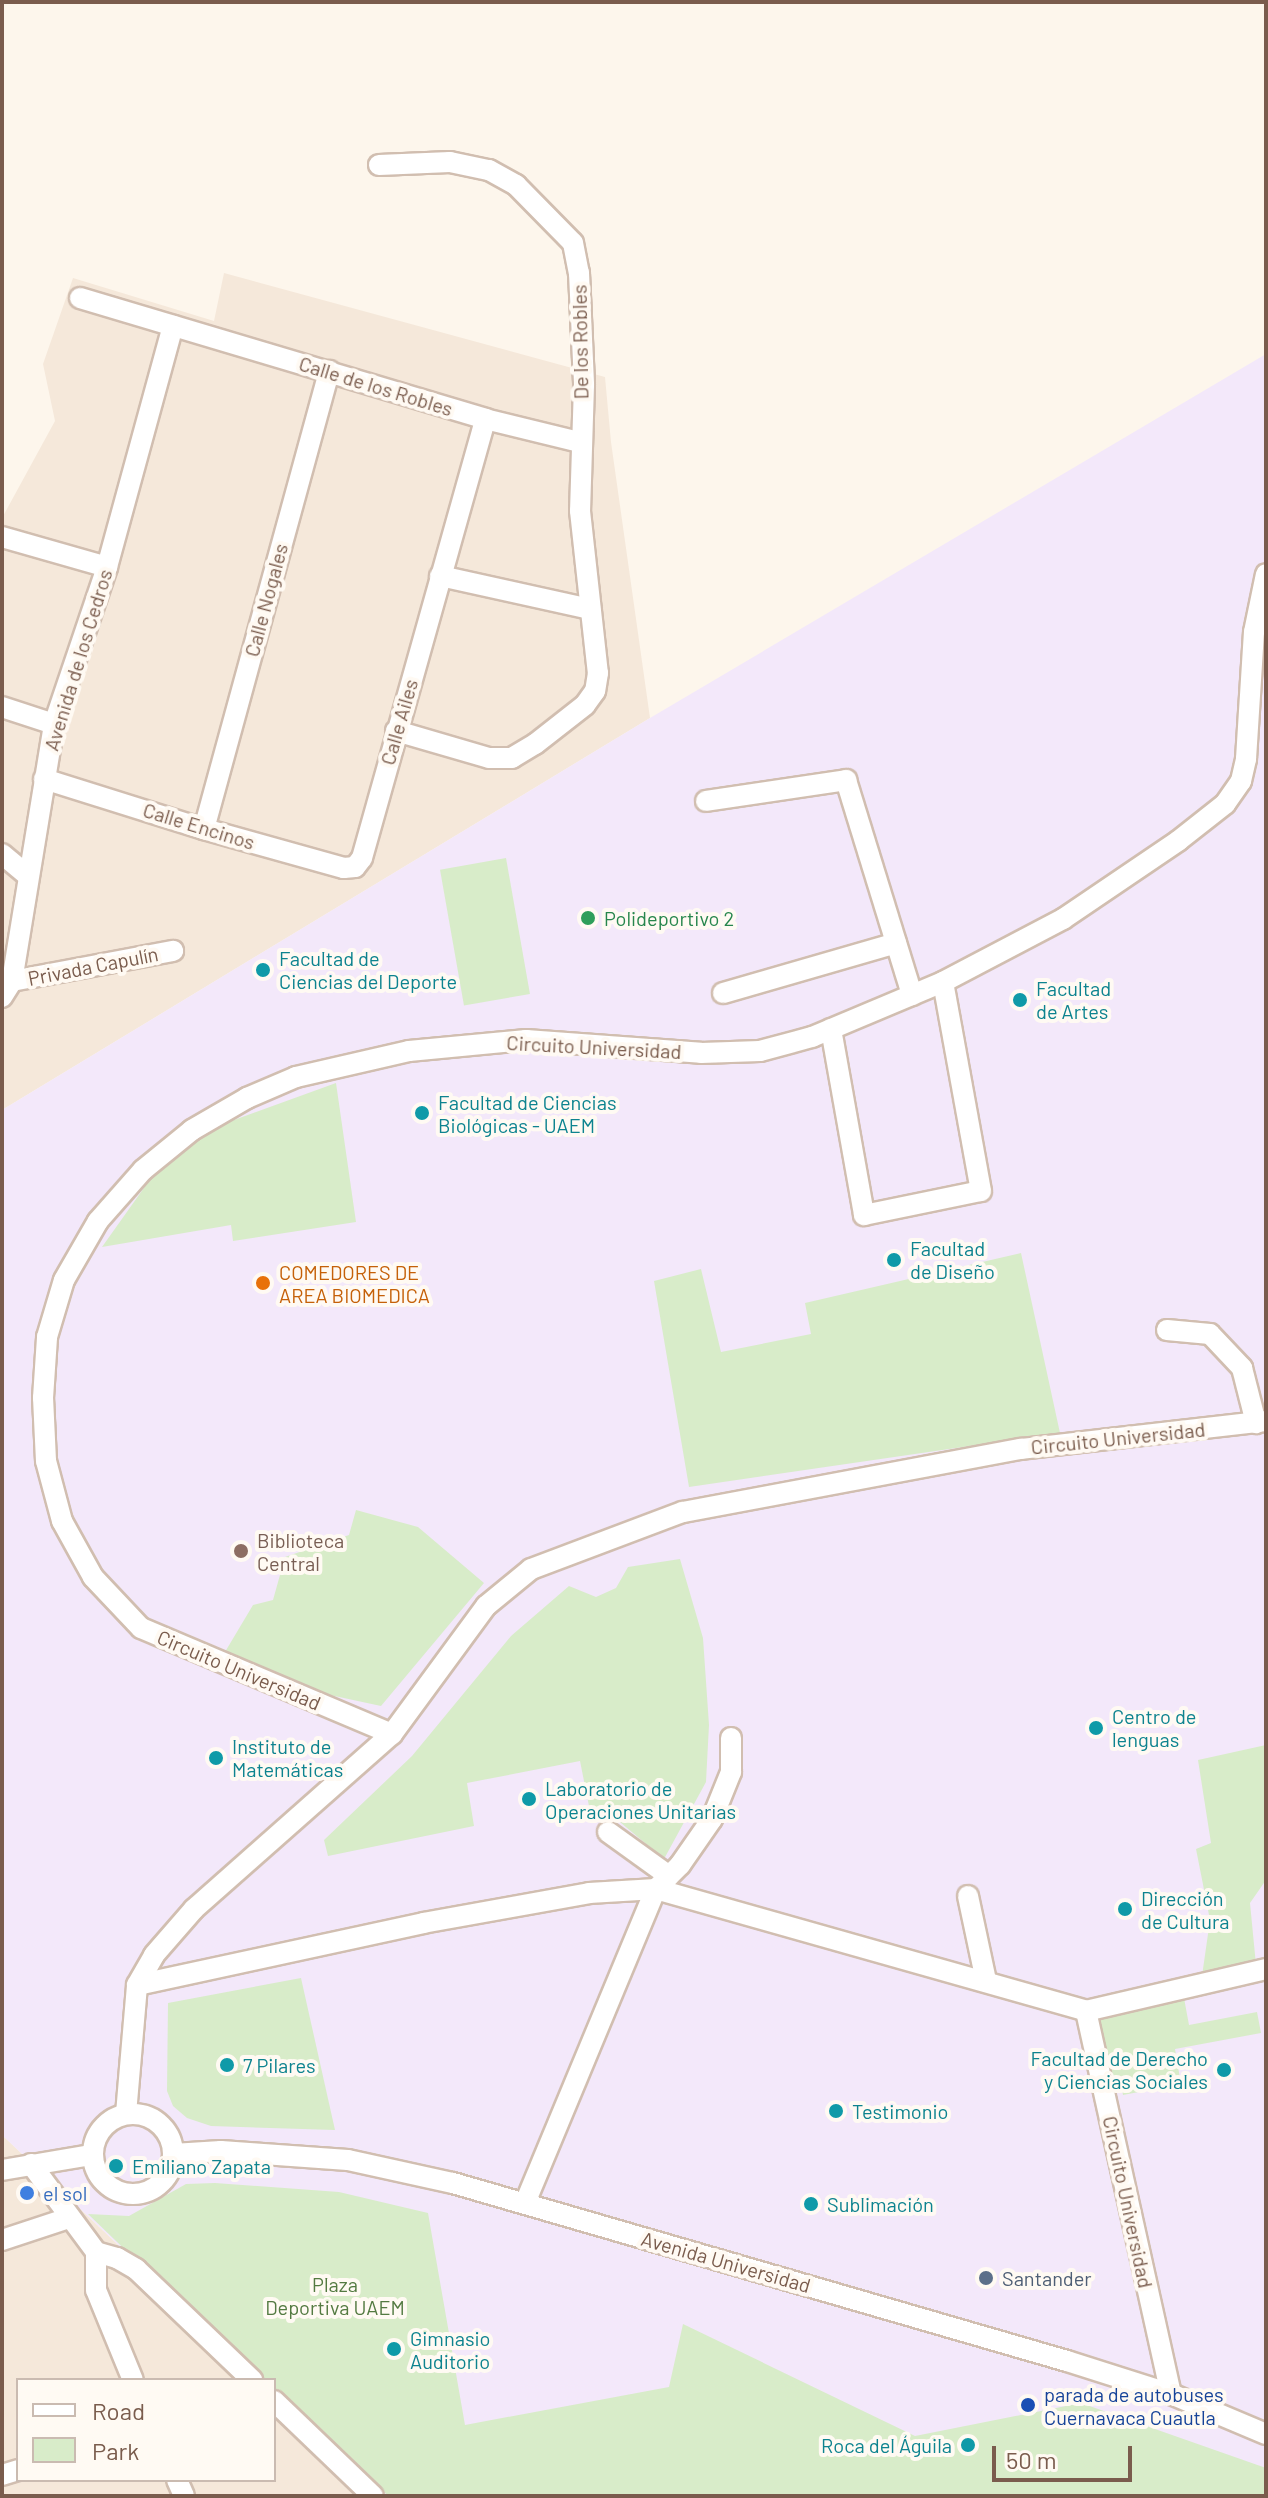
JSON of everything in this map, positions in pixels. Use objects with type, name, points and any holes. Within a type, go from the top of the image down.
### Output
[{"type":"street","name":"De los Robles","points":[[379,165],[450,162],[489,170],[516,185],[573,243],[579,273],[584,385],[579,442],[580,511],[598,673],[595,691],[585,705],[512,758],[489,758],[396,731]]},
{"type":"street","name":"Calle de los Robles","points":[[80,298],[485,419],[579,442]]},
{"type":"street","name":"Avenida de los Cedros","points":[[7,989],[54,724],[107,567],[173,326]]},
{"type":"street","name":"Calle Nogales","points":[[204,829],[329,371]]},
{"type":"street","name":"Calle Ailes","points":[[355,867],[362,858],[485,419]]},
{"type":"street","points":[[5,538],[107,567]]},
{"type":"street","name":"Circuito Universidad","points":[[392,1734],[141,1628],[93,1577],[62,1521],[46,1461],[43,1398],[47,1337],[64,1280],[98,1221],[143,1170],[192,1130],[247,1098],[296,1077],[409,1051],[526,1040],[701,1053],[760,1051],[831,1029],[943,982],[1063,919],[1225,804],[1241,781],[1246,759],[1254,632],[1266,574]]},
{"type":"street","points":[[440,576],[590,609]]},
{"type":"street","points":[[2,707],[54,724]]},
{"type":"street","name":"Calle Encinos","points":[[44,779],[204,829],[344,868],[355,867]]},
{"type":"street","points":[[706,801],[846,780],[912,995]]},
{"type":"street","points":[[2,854],[28,876]]},
{"type":"street","points":[[723,993],[896,943]]},
{"type":"street","name":"Privada Capulín","points":[[7,989],[173,951]]},
{"type":"street","points":[[831,1029],[864,1215],[981,1191],[943,982]]},
{"type":"street","points":[[1167,1330],[1210,1334],[1242,1368],[1261,1422]]},
{"type":"street","name":"Circuito Universidad","points":[[126,2114],[137,1985],[154,1955],[194,1909],[392,1734],[486,1606],[531,1569],[683,1512],[1021,1449],[1261,1422]]},
{"type":"street","points":[[525,2203],[662,1883],[712,1819],[731,1772],[731,1738]]},
{"type":"street","points":[[608,1832],[662,1883]]},
{"type":"street","points":[[137,1985],[423,1923],[662,1883],[1086,2011],[1266,1969]]},
{"type":"street","points":[[968,1896],[986,1981]]},
{"type":"street","name":"Circuito Universidad","points":[[1086,2011],[1171,2394]]},
{"type":"street","points":[[126,2114],[154,2119],[164,2129],[173,2154],[164,2180],[140,2194],[113,2189],[102,2181],[92,2155],[101,2128],[126,2114]]},
{"type":"street","name":"Avenida Universidad","points":[[173,2154],[221,2151],[348,2160],[525,2203],[1171,2394],[1266,2434]]},
{"type":"street","points":[[2,2170],[92,2155]]},
{"type":"street","points":[[31,2164],[96,2252],[136,2269],[250,2378]]},
{"type":"street","points":[[2,2240],[69,2218]]},
{"type":"street","points":[[96,2252],[96,2290],[132,2378]]},
{"type":"street","points":[[276,2403],[373,2496]]},
{"type":"shaded area","points":[[224,273],[605,377],[611,442],[650,718],[2,1110],[2,518],[55,421],[43,364],[73,278],[214,321]]},
{"type":"shaded area","points":[[1266,354],[1266,2496],[387,2496],[276,2394],[276,2378],[259,2378],[2,2135],[2,1110],[650,718]]},
{"type":"shaded area","points":[[2,2135],[259,2378],[16,2378],[16,2482],[276,2482],[276,2394],[387,2496],[2,2496]]},
{"type":"green space","points":[[506,858],[530,994],[464,1006],[440,870]]},
{"type":"green space","points":[[336,1083],[356,1222],[233,1241],[231,1225],[102,1247],[151,1178],[212,1128]]},
{"type":"green space","points":[[1021,1253],[1060,1433],[689,1487],[654,1281],[701,1269],[721,1352],[811,1334],[805,1303]]},
{"type":"green space","points":[[356,1510],[418,1527],[484,1583],[381,1706],[288,1686],[222,1657],[253,1605],[273,1600],[285,1557],[349,1535]]},
{"type":"green space","points":[[680,1559],[703,1638],[709,1725],[706,1782],[664,1859],[608,1812],[591,1816],[580,1761],[467,1783],[474,1826],[328,1856],[324,1840],[412,1756],[511,1636],[569,1586],[596,1597],[616,1588],[628,1567]]},
{"type":"green space","points":[[1266,1745],[1266,1880],[1250,1903],[1256,1965],[1202,1976],[1210,1920],[1196,1849],[1211,1843],[1198,1760]]},
{"type":"green space","points":[[301,1978],[335,2130],[211,2126],[187,2118],[173,2106],[167,2091],[168,2003]]},
{"type":"green space","points":[[1184,1998],[1189,2025],[1257,2012],[1261,2033],[1175,2049],[1181,2084],[1123,2095],[1120,2079],[1106,2082],[1094,2015]]},
{"type":"green space","name":"Plaza Deportiva UAEM","points":[[215,2183],[339,2192],[428,2213],[465,2425],[669,2387],[683,2324],[915,2436],[1081,2403],[1266,2468],[1266,2496],[389,2496],[352,2468],[276,2395],[276,2378],[258,2378],[88,2214],[129,2216],[186,2184]]},
{"type":"place","name":"Polideportivo 2","points":[[588,918]]},
{"type":"place","name":"Facultad de Ciencias del Deporte","points":[[263,970]]},
{"type":"place","name":"Facultad de Artes","points":[[1020,1000]]},
{"type":"place","name":"Facultad de Ciencias Biológicas - UAEM","points":[[422,1113]]},
{"type":"place","name":"Facultad de Diseño","points":[[894,1260]]},
{"type":"place","name":"COMEDORES DE AREA BIOMEDICA","points":[[263,1283]]},
{"type":"place","name":"Biblioteca Central","points":[[241,1551]]},
{"type":"place","name":"Centro de lenguas","points":[[1096,1728]]},
{"type":"place","name":"Instituto de Matemáticas","points":[[216,1758]]},
{"type":"place","name":"Laboratorio de Operaciones Unitarias","points":[[529,1799]]},
{"type":"place","name":"Dirección de Cultura","points":[[1125,1909]]},
{"type":"place","name":"7 Pilares","points":[[227,2065]]},
{"type":"place","name":"Facultad de Derecho y Ciencias Sociales","points":[[1224,2070]]},
{"type":"place","name":"Testimonio","points":[[836,2111]]},
{"type":"place","name":"Emiliano Zapata","points":[[116,2166]]},
{"type":"place","name":"el sol","points":[[27,2193]]},
{"type":"place","name":"Sublimación","points":[[811,2204]]},
{"type":"place","name":"Santander","points":[[986,2278]]},
{"type":"place","name":"Gimnasio Auditorio","points":[[394,2349]]},
{"type":"place","name":"parada de autobuses Cuernavaca Cuautla","points":[[1028,2405]]},
{"type":"place","name":"Roca del Águila","points":[[968,2445]]}]
